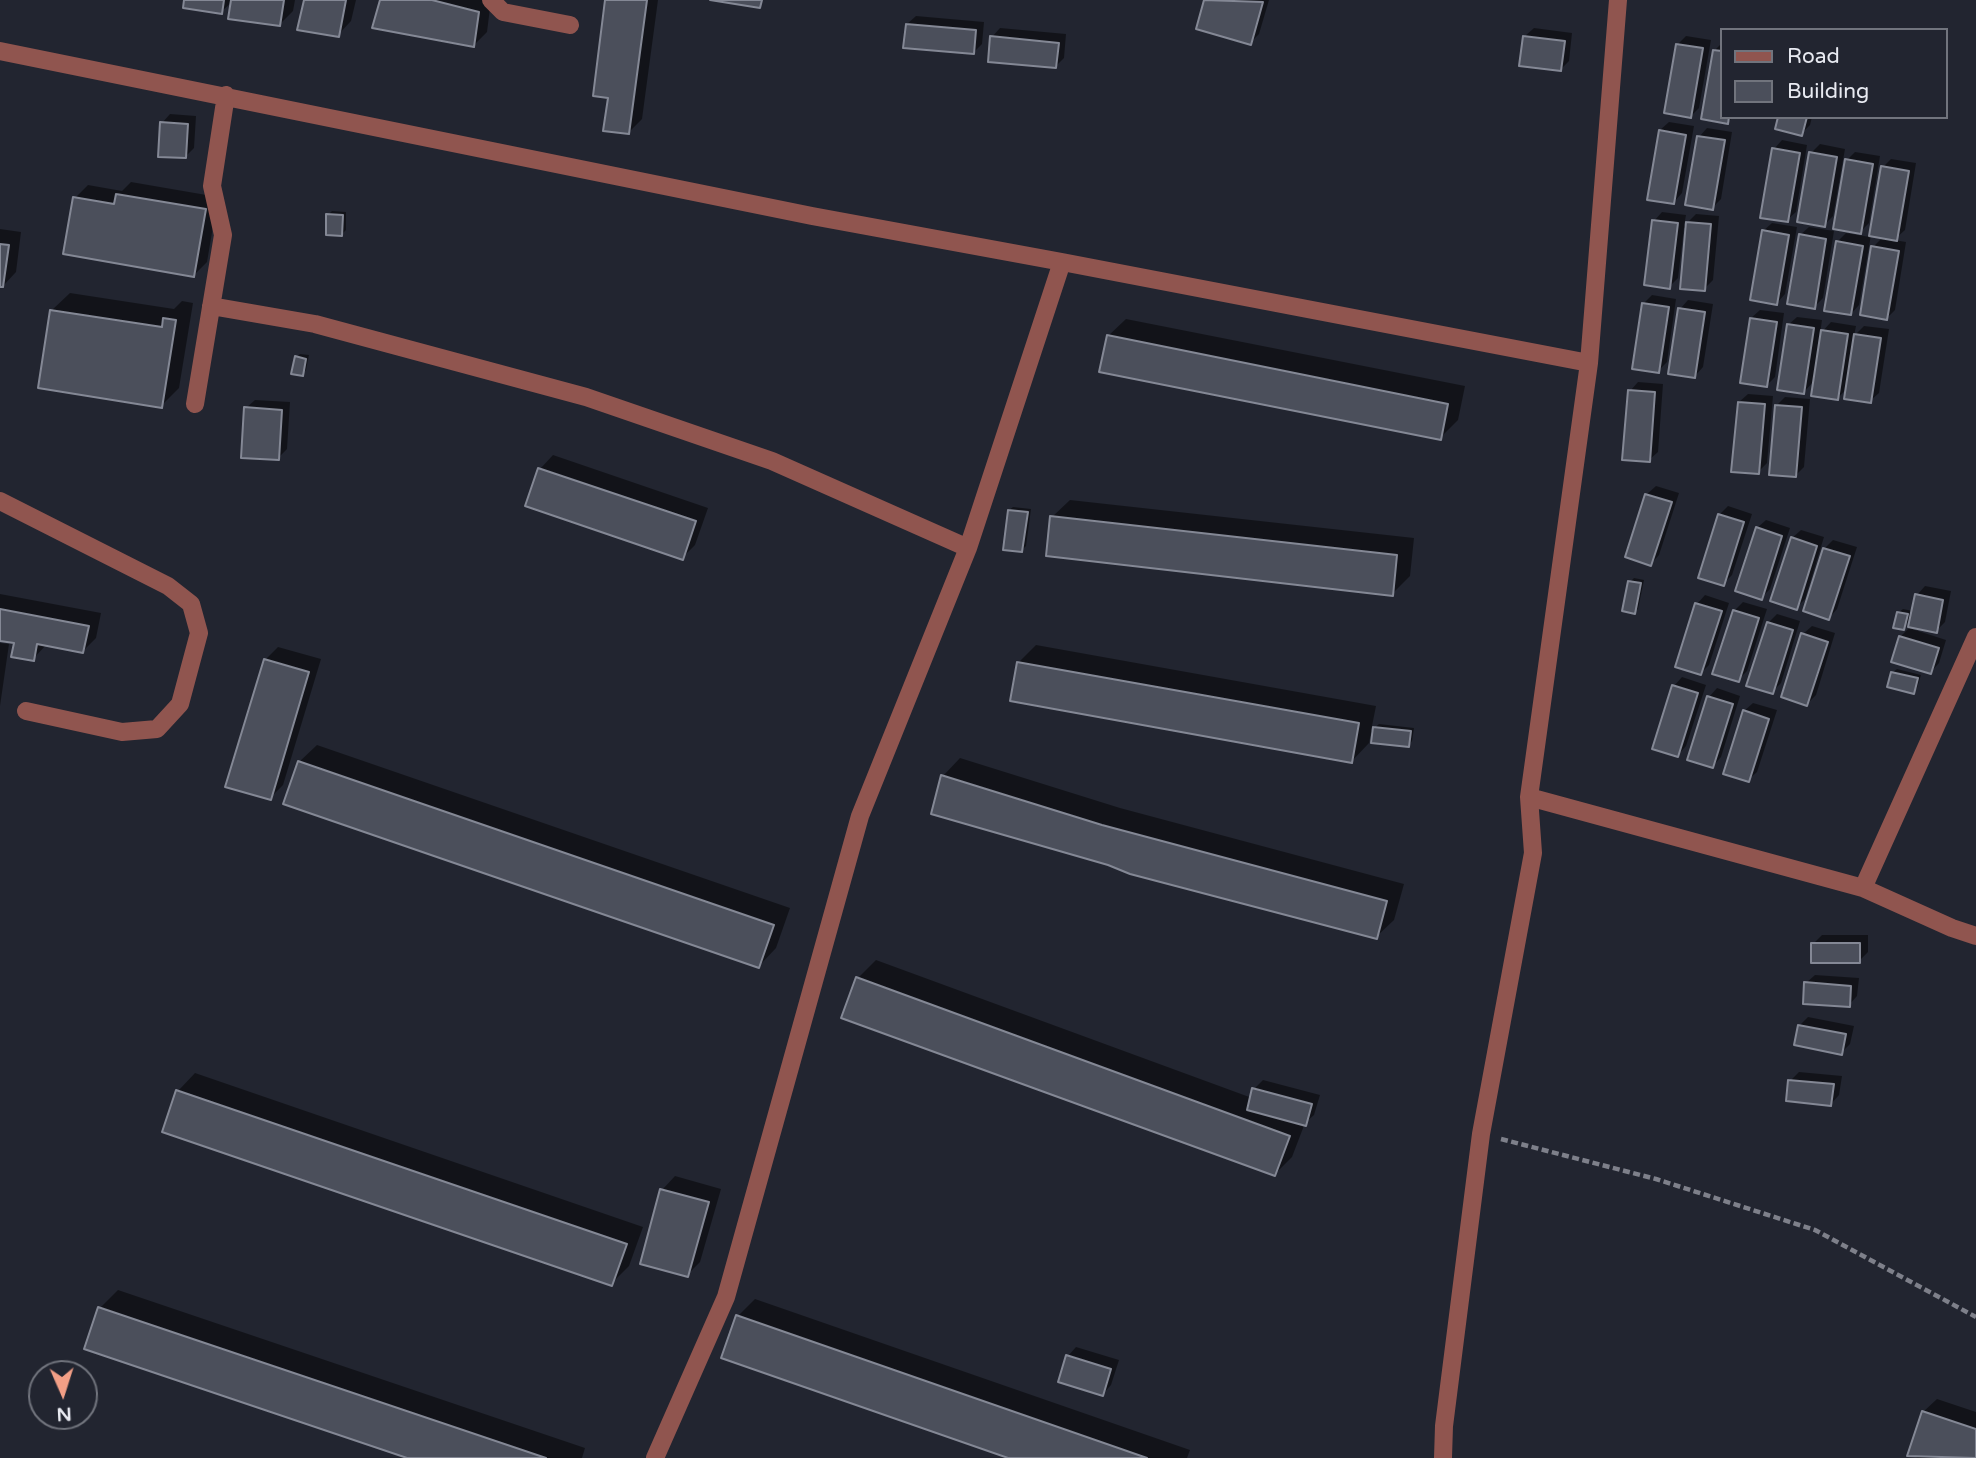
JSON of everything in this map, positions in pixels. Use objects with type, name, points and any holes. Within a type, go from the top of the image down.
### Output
[{"type":"lane","points":[[491,0],[503,12],[570,25]]},
{"type":"lane","points":[[1443,1458],[1444,1426],[1481,1134],[1533,853],[1529,797],[1589,363],[1618,0]]},
{"type":"lane","points":[[0,51],[812,216],[1589,363]]},
{"type":"lane","points":[[195,404],[223,235],[212,186],[226,95]]},
{"type":"lane","points":[[655,1458],[726,1297],[860,816],[968,548],[1062,262]]},
{"type":"lane","points":[[211,306],[315,324],[586,397],[772,461],[968,548]]},
{"type":"lane","points":[[0,501],[168,586],[191,604],[199,633],[180,704],[157,729],[122,732],[26,710]]},
{"type":"lane","points":[[1863,888],[1976,637]]},
{"type":"lane","points":[[1529,797],[1863,888],[1976,936]]},
{"type":"path","points":[[1481,1134],[1656,1179],[1815,1230],[1976,1317]]},
{"type":"building","points":[[184,0],[224,0],[222,14],[183,8]]},
{"type":"building","points":[[231,0],[284,0],[280,26],[228,19]]},
{"type":"building","points":[[304,0],[346,0],[339,37],[297,30]]},
{"type":"building","points":[[380,0],[432,0],[479,12],[474,47],[372,28]]},
{"type":"building","points":[[605,0],[647,0],[629,134],[603,131],[608,98],[593,96]]},
{"type":"building","points":[[710,0],[762,0],[760,8]]},
{"type":"building","points":[[1204,0],[1263,2],[1251,45],[1196,29]]},
{"type":"building","points":[[906,24],[976,30],[974,54],[903,48]]},
{"type":"building","points":[[990,36],[1059,43],[1056,68],[988,62]]},
{"type":"building","points":[[1523,36],[1565,41],[1561,71],[1519,66]]},
{"type":"building","points":[[1676,44],[1703,48],[1691,118],[1664,113]]},
{"type":"building","points":[[1713,50],[1720,51],[1720,119],[1729,119],[1728,124],[1701,119]]},
{"type":"building","points":[[1778,119],[1806,119],[1802,136],[1775,129]]},
{"type":"building","points":[[160,122],[188,124],[186,158],[158,157]]},
{"type":"building","points":[[1659,130],[1686,135],[1674,204],[1647,200]]},
{"type":"building","points":[[1697,136],[1725,140],[1713,210],[1685,205]]},
{"type":"building","points":[[1772,148],[1800,153],[1788,222],[1760,218]]},
{"type":"building","points":[[1809,152],[1837,157],[1825,227],[1797,222]]},
{"type":"building","points":[[1845,159],[1873,164],[1861,234],[1833,229]]},
{"type":"building","points":[[1881,166],[1909,171],[1897,241],[1869,236]]},
{"type":"building","points":[[116,194],[206,209],[194,277],[63,254],[73,197],[114,204]]},
{"type":"building","points":[[326,214],[343,215],[342,236],[326,235]]},
{"type":"building","points":[[1652,220],[1678,223],[1670,289],[1644,285]]},
{"type":"building","points":[[1686,222],[1711,224],[1705,291],[1680,289]]},
{"type":"building","points":[[1762,230],[1789,235],[1777,305],[1750,300]]},
{"type":"building","points":[[1799,234],[1826,239],[1815,309],[1787,304]]},
{"type":"building","points":[[1836,241],[1863,246],[1851,315],[1824,311]]},
{"type":"building","points":[[0,244],[9,245],[3,287],[0,287]]},
{"type":"building","points":[[1871,246],[1899,251],[1887,320],[1860,315]]},
{"type":"building","points":[[1642,303],[1669,307],[1659,373],[1632,369]]},
{"type":"building","points":[[1678,308],[1705,312],[1695,378],[1668,374]]},
{"type":"building","points":[[50,310],[162,327],[163,318],[176,320],[162,408],[38,388]]},
{"type":"building","points":[[1750,318],[1777,322],[1767,387],[1740,383]]},
{"type":"building","points":[[1787,324],[1814,328],[1804,394],[1777,390]]},
{"type":"building","points":[[1821,330],[1848,334],[1838,400],[1811,396]]},
{"type":"building","points":[[1854,334],[1881,338],[1871,403],[1844,399]]},
{"type":"building","points":[[1107,335],[1448,404],[1441,440],[1099,372]]},
{"type":"building","points":[[295,356],[306,359],[303,376],[291,374]]},
{"type":"building","points":[[1628,390],[1655,392],[1650,462],[1622,460]]},
{"type":"building","points":[[1738,402],[1765,404],[1759,474],[1731,472]]},
{"type":"building","points":[[1775,405],[1802,407],[1796,477],[1769,475]]},
{"type":"building","points":[[244,407],[282,410],[279,460],[241,458]]},
{"type":"building","points":[[538,468],[696,521],[683,560],[525,506]]},
{"type":"building","points":[[1645,494],[1672,502],[1651,566],[1625,557]]},
{"type":"building","points":[[1008,510],[1028,512],[1022,552],[1003,550]]},
{"type":"building","points":[[1718,514],[1744,522],[1724,586],[1698,578]]},
{"type":"building","points":[[1050,516],[1397,555],[1393,596],[1046,556]]},
{"type":"building","points":[[1756,527],[1782,536],[1762,600],[1735,591]]},
{"type":"building","points":[[1791,537],[1817,546],[1797,610],[1770,601]]},
{"type":"building","points":[[1823,548],[1850,556],[1829,620],[1803,611]]},
{"type":"building","points":[[1628,581],[1641,583],[1635,614],[1622,611]]},
{"type":"building","points":[[1915,594],[1943,600],[1937,633],[1908,627]]},
{"type":"building","points":[[1695,603],[1722,611],[1701,675],[1675,667]]},
{"type":"building","points":[[0,609],[89,626],[83,653],[37,644],[34,661],[11,657],[14,643],[0,641]]},
{"type":"building","points":[[1733,610],[1759,618],[1739,682],[1712,674]]},
{"type":"building","points":[[1897,612],[1908,614],[1904,630],[1893,628]]},
{"type":"building","points":[[1767,622],[1793,630],[1773,694],[1746,686]]},
{"type":"building","points":[[1801,633],[1828,642],[1807,706],[1781,697]]},
{"type":"building","points":[[1899,636],[1939,648],[1931,674],[1891,662]]},
{"type":"building","points":[[264,659],[309,672],[271,800],[225,787]]},
{"type":"building","points":[[1017,662],[1359,723],[1352,763],[1010,701]]},
{"type":"building","points":[[1891,672],[1918,678],[1914,694],[1887,687]]},
{"type":"building","points":[[1672,685],[1698,693],[1678,757],[1652,749]]},
{"type":"building","points":[[1707,696],[1733,704],[1713,768],[1687,760]]},
{"type":"building","points":[[1743,710],[1769,719],[1749,782],[1723,774]]},
{"type":"building","points":[[1373,727],[1411,731],[1409,747],[1371,743]]},
{"type":"building","points":[[298,761],[774,925],[759,968],[283,804]]},
{"type":"building","points":[[941,775],[1102,825],[1387,901],[1377,939],[1130,874],[1108,865],[931,814]]},
{"type":"building","points":[[1811,943],[1860,943],[1860,963],[1811,963]]},
{"type":"building","points":[[856,977],[1290,1136],[1275,1176],[841,1018]]},
{"type":"building","points":[[1804,982],[1851,986],[1850,1007],[1803,1004]]},
{"type":"building","points":[[1798,1025],[1846,1034],[1842,1055],[1794,1045]]},
{"type":"building","points":[[1788,1080],[1834,1084],[1831,1106],[1786,1101]]},
{"type":"building","points":[[1252,1088],[1312,1104],[1306,1126],[1247,1110]]},
{"type":"building","points":[[176,1090],[627,1244],[612,1286],[162,1132]]},
{"type":"building","points":[[660,1189],[709,1202],[688,1277],[640,1264]]},
{"type":"building","points":[[98,1307],[546,1458],[407,1458],[84,1349]]},
{"type":"building","points":[[736,1315],[1147,1458],[1008,1458],[721,1358]]},
{"type":"building","points":[[1066,1355],[1111,1369],[1103,1396],[1058,1382]]},
{"type":"building","points":[[1922,1411],[1976,1429],[1976,1458],[1907,1456]]}]
